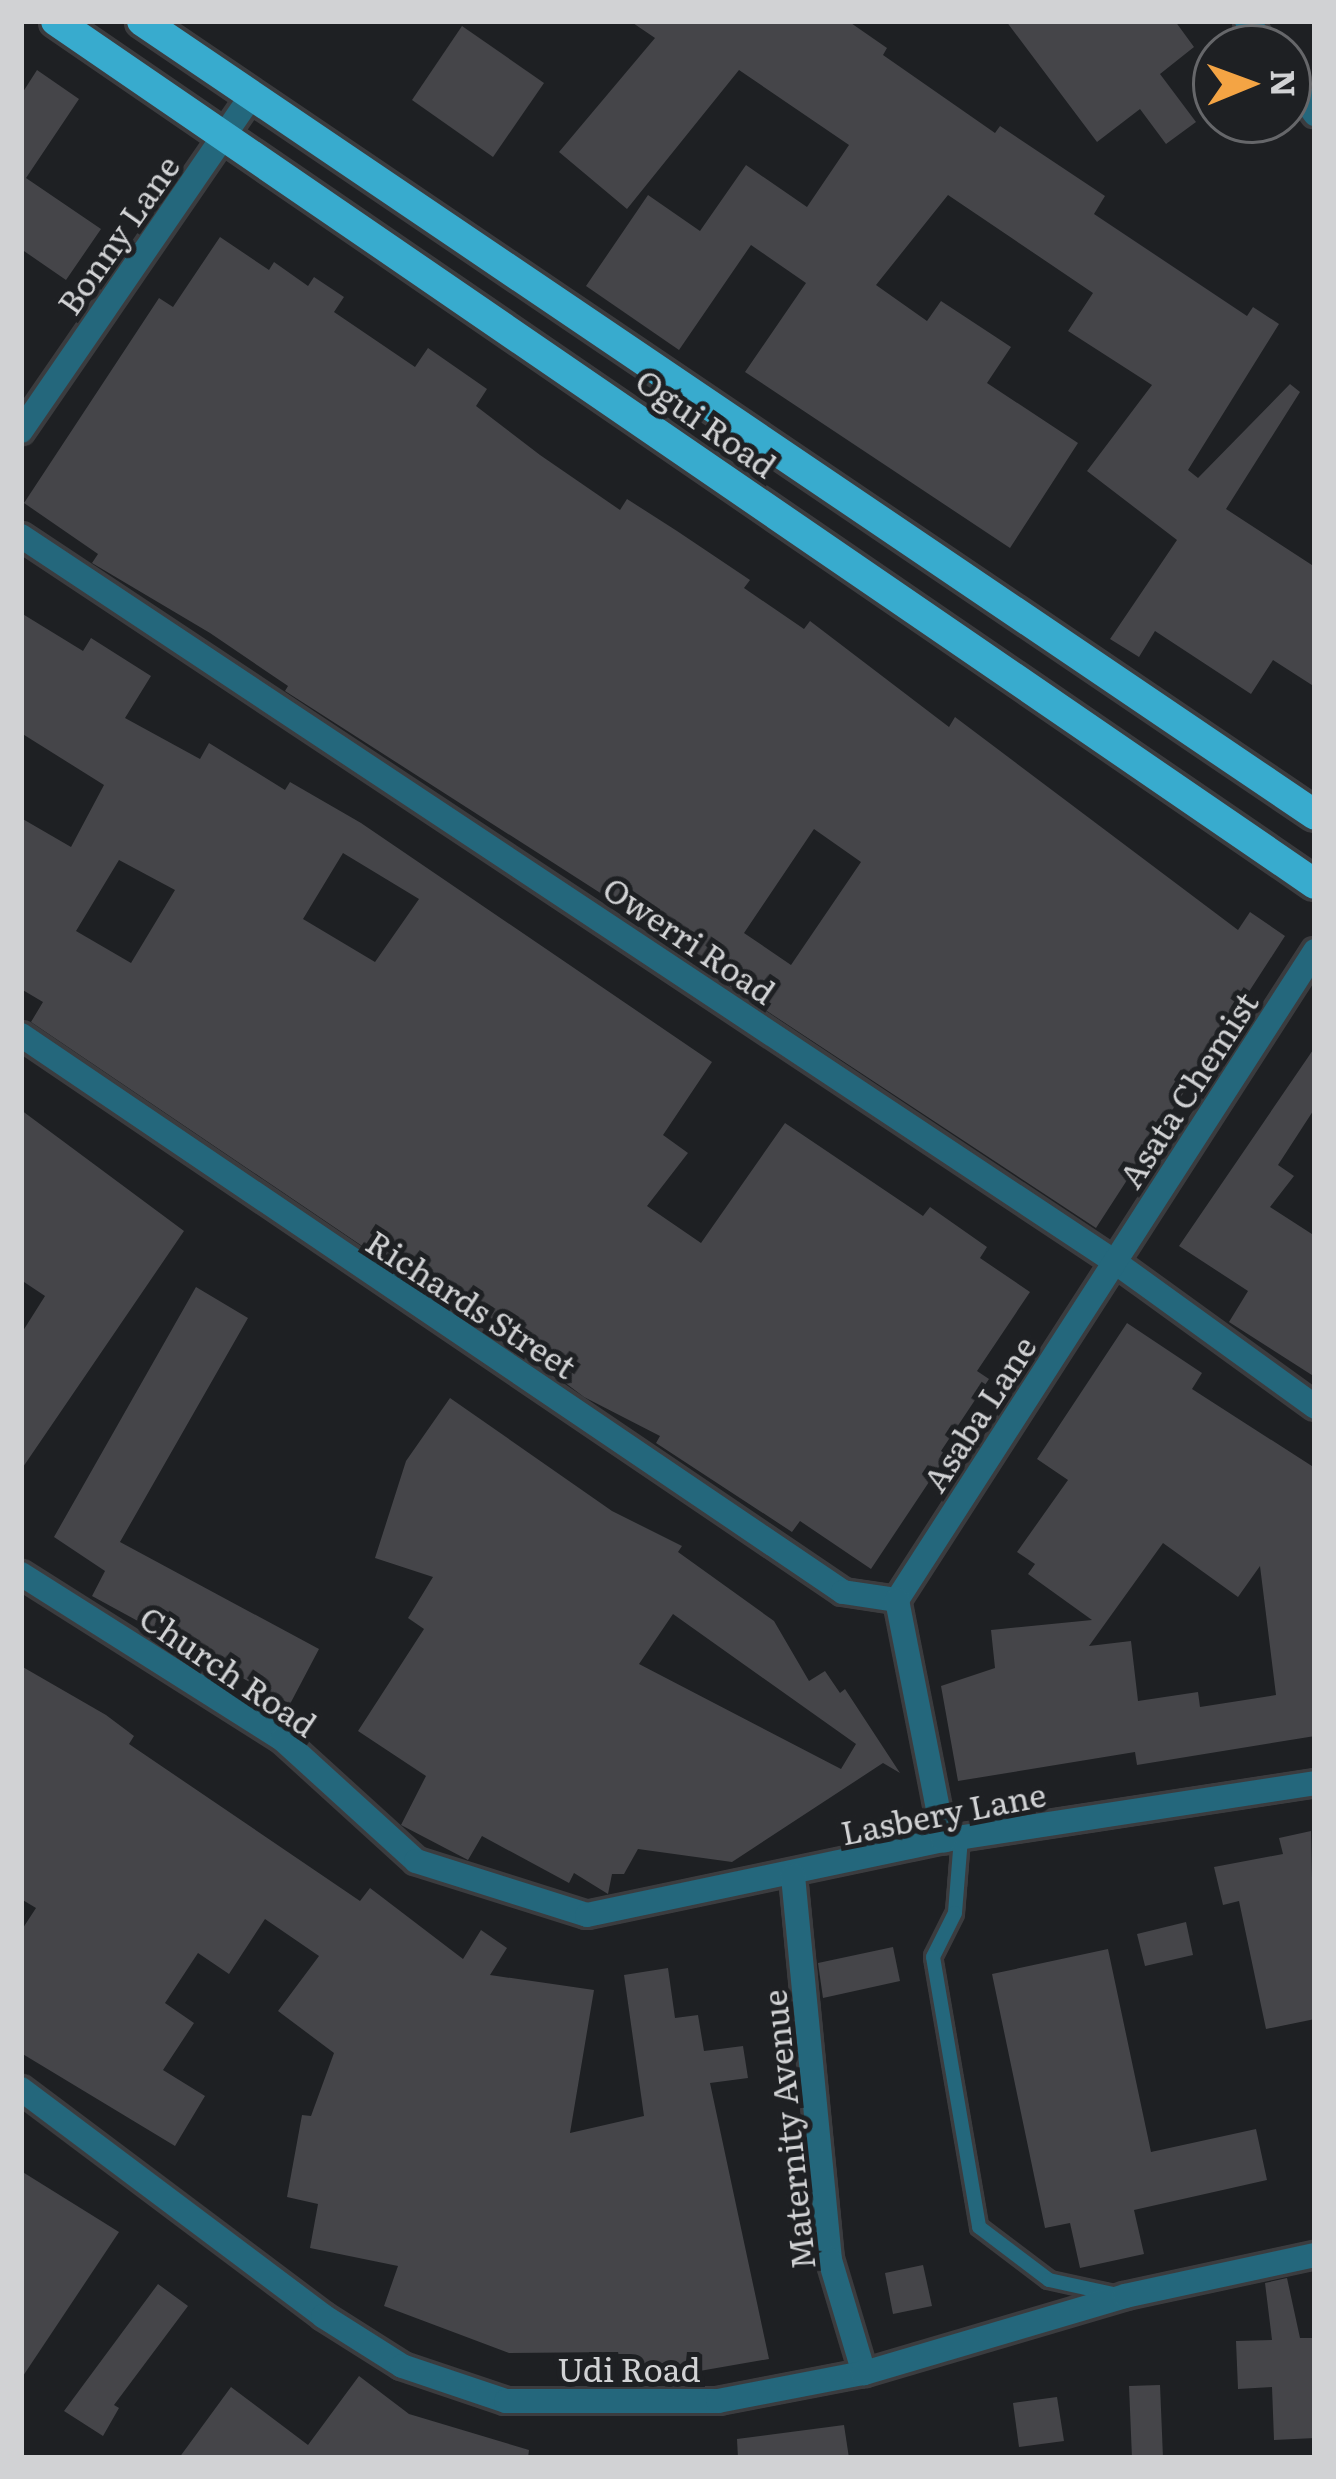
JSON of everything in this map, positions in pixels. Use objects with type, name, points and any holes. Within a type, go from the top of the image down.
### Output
[{"type":"main road","name":"Ogui Road","points":[[56,21],[1315,884]]},
{"type":"main road","name":"Ogui Road","points":[[142,21],[1315,815]]},
{"type":"street","name":"Bonny Lane","points":[[21,430],[253,94]]},
{"type":"street","name":"Owerri Road","points":[[21,536],[1115,1262],[1315,1407]]},
{"type":"street","name":"Asata Chemist","points":[[1115,1262],[1315,951]]},
{"type":"street","name":"Richards Street","points":[[21,1035],[843,1592],[897,1600]]},
{"type":"street","name":"Asaba Lane","points":[[897,1600],[1115,1262]]},
{"type":"street","name":"Church Road","points":[[21,1574],[283,1739],[416,1861],[586,1915]]},
{"type":"street","points":[[897,1600],[952,1839]]},
{"type":"street","name":"Lasbery Lane","points":[[586,1915],[793,1876],[952,1839],[1315,1783]]},
{"type":"street","name":"Maternity Avenue","points":[[793,1876],[830,2260],[864,2373]]},
{"type":"street","name":"Udi Road","points":[[21,2089],[322,2316],[423,2373],[506,2401],[718,2401],[864,2373],[1125,2296],[1315,2255]]},
{"type":"lane","points":[[952,1839],[955,1913],[933,1957],[979,2227],[1049,2280],[1125,2296]]},
{"type":"building","points":[[630,21],[848,21],[887,48],[883,55],[995,133],[1000,126],[1105,196],[1094,214],[1247,316],[1253,307],[1279,324],[1188,470],[1198,478],[1290,384],[1300,392],[1226,509],[1315,567],[1315,687],[1273,660],[1251,694],[1155,631],[1139,657],[1110,639],[1177,540],[1087,471],[1152,385],[1068,331],[1093,293],[948,195],[876,285],[927,321],[941,301],[1011,347],[987,383],[1078,443],[1010,548],[745,372],[806,283],[751,245],[679,350],[586,286],[648,195],[700,231],[746,165],[807,207],[849,145],[739,70],[627,209],[559,152],[655,38]]},
{"type":"building","points":[[1006,21],[1175,21],[1192,49],[1160,74],[1192,117],[1192,125],[1166,144],[1140,109],[1097,142]]},
{"type":"building","points":[[462,26],[544,83],[493,157],[412,100]]},
{"type":"building","points":[[37,70],[79,99],[26,178],[101,229],[66,280],[21,249],[21,95]]},
{"type":"building","points":[[220,237],[269,270],[274,262],[308,286],[314,277],[344,297],[334,312],[415,367],[428,348],[487,389],[476,406],[540,455],[620,510],[627,499],[677,531],[750,580],[744,588],[804,629],[810,621],[949,727],[955,717],[1238,930],[1250,912],[1285,936],[1096,1228],[688,959],[691,953],[630,912],[285,691],[288,686],[210,633],[92,563],[98,554],[24,503],[159,298],[173,307]],"holes":[[[814,829],[861,862],[791,965],[744,933]]]},
{"type":"building","points":[[21,613],[83,651],[91,638],[151,676],[125,718],[200,759],[209,743],[285,790],[290,782],[361,823],[712,1062],[663,1135],[688,1153],[647,1206],[701,1243],[785,1123],[923,1216],[930,1207],[987,1247],[980,1258],[1030,1292],[977,1371],[989,1379],[941,1451],[947,1455],[871,1569],[800,1521],[792,1532],[656,1443],[660,1436],[584,1397],[458,1302],[374,1254],[31,1022],[43,1002],[21,989],[21,818],[71,847],[104,785],[21,733]],"holes":[[[343,853],[419,899],[375,962],[303,919]],[[119,860],[175,890],[131,963],[76,931]]]},
{"type":"building","points":[[1315,1047],[1315,1108],[1278,1165],[1294,1176],[1270,1207],[1315,1236],[1315,1377],[1229,1322],[1248,1291],[1179,1246]]},
{"type":"building","points":[[21,1110],[184,1231],[21,1470],[21,1334],[45,1296],[21,1280]]},
{"type":"building","points":[[196,1287],[248,1318],[120,1542],[319,1649],[290,1704],[92,1596],[105,1571],[54,1537]]},
{"type":"building","points":[[1127,1323],[1202,1373],[1192,1389],[1315,1468],[1315,1736],[1137,1765],[1135,1752],[958,1781],[941,1686],[995,1668],[991,1630],[1092,1620],[1028,1574],[1035,1564],[1017,1552],[1068,1480],[1037,1459]],"holes":[[[1163,1543],[1238,1597],[1260,1566],[1276,1695],[1200,1707],[1198,1692],[1138,1701],[1131,1641],[1089,1646]]]},
{"type":"building","points":[[450,1398],[612,1511],[682,1546],[678,1552],[774,1621],[809,1681],[825,1671],[840,1693],[845,1689],[900,1773],[883,1763],[732,1862],[638,1849],[624,1874],[612,1874],[608,1894],[574,1873],[569,1883],[482,1836],[468,1860],[401,1825],[426,1776],[358,1731],[424,1629],[408,1618],[433,1577],[375,1558],[406,1461]],"holes":[[[673,1614],[856,1744],[841,1769],[639,1664]]]},
{"type":"building","points":[[21,1666],[106,1715],[134,1736],[129,1744],[360,1901],[370,1888],[463,1959],[481,1930],[507,1948],[490,1975],[594,1990],[570,2133],[644,2116],[624,1975],[668,1968],[675,2018],[698,2015],[704,2051],[743,2046],[748,2078],[710,2083],[769,2359],[625,2384],[618,2352],[509,2353],[384,2306],[398,2266],[310,2248],[318,2204],[287,2197],[302,2115],[311,2116],[334,2053],[278,2011],[319,1956],[265,1919],[229,1974],[198,1953],[165,2003],[194,2023],[163,2070],[205,2096],[175,2146],[21,2053],[21,1931],[36,1908],[21,1899]]},
{"type":"building","points":[[1311,1831],[1315,2019],[1266,2029],[1239,1901],[1223,1905],[1214,1867],[1283,1854],[1279,1838]]},
{"type":"building","points":[[1186,1922],[1193,1955],[1145,1966],[1137,1934]]},
{"type":"building","points":[[893,1947],[900,1981],[823,1998],[818,1963]]},
{"type":"building","points":[[1108,1949],[1151,2152],[1256,2129],[1267,2180],[1134,2210],[1144,2254],[1080,2268],[1070,2223],[1045,2228],[992,1974]]},
{"type":"building","points":[[21,2171],[119,2232],[21,2379]]},
{"type":"building","points":[[923,2265],[932,2306],[893,2314],[885,2273]]},
{"type":"building","points":[[1287,2278],[1300,2338],[1315,2338],[1315,2438],[1274,2440],[1272,2387],[1238,2389],[1236,2341],[1272,2340],[1265,2283]]},
{"type":"building","points":[[158,2284],[188,2306],[114,2405],[119,2408],[103,2436],[64,2411]]},
{"type":"building","points":[[359,2376],[409,2414],[529,2450],[528,2458],[179,2458],[231,2387],[308,2445]]},
{"type":"building","points":[[1160,2385],[1163,2458],[1132,2458],[1129,2386]]},
{"type":"building","points":[[1057,2397],[1064,2441],[1019,2447],[1013,2403]]},
{"type":"building","points":[[844,2425],[849,2458],[738,2458],[737,2439]]}]
